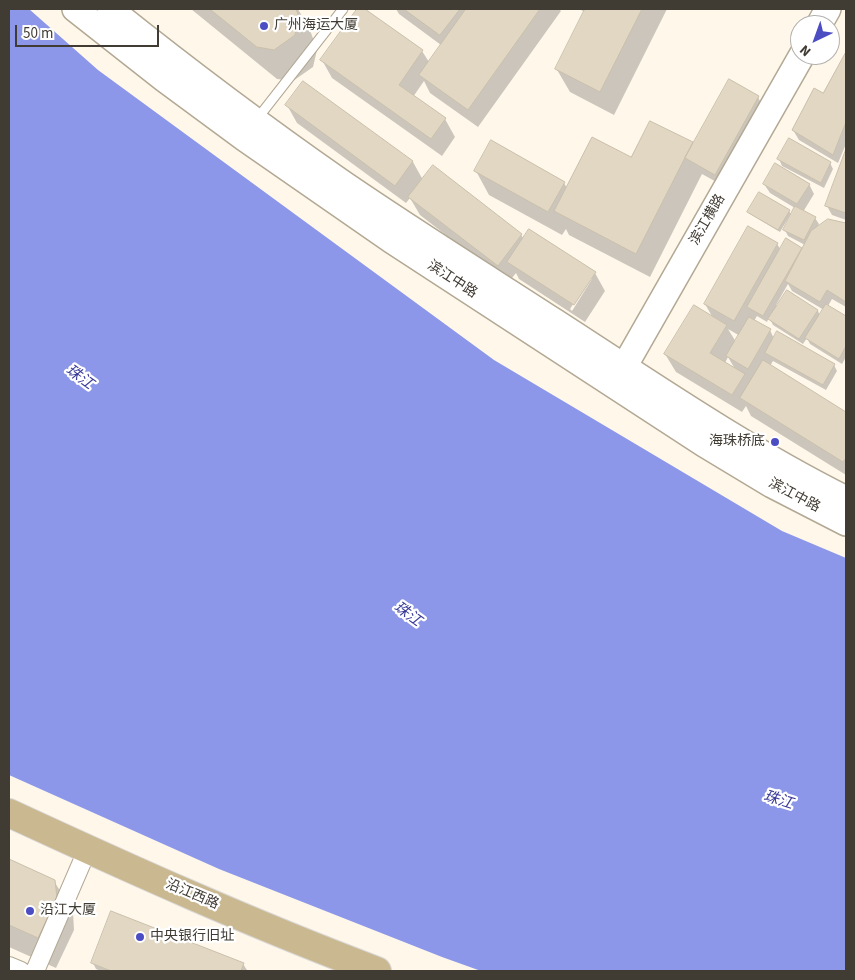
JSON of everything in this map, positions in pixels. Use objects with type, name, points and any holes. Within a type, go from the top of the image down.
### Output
[{"type":"main road","name":"滨江中路","points":[[76,9],[164,79],[244,138],[391,240],[619,376],[730,434],[788,469],[846,499]]},
{"type":"main road","name":"滨江中路","points":[[110,9],[255,121],[619,376],[704,444],[772,485],[846,523]]},
{"type":"main road","name":"滨江横路","points":[[619,376],[796,65]]},
{"type":"main road","name":"沿江西路","points":[[9,813],[254,922],[377,971]]},
{"type":"main road","name":"沿江西路","points":[[9,830],[282,948],[341,971]]},
{"type":"street","points":[[35,971],[82,862]]},
{"type":"street","points":[[9,966],[21,971]]},
{"type":"lane","points":[[255,121],[343,9]]},
{"type":"water","name":"珠江","points":[[9,9],[29,9],[98,70],[494,360],[782,531],[846,558],[846,971],[481,971],[219,869],[9,775]]},
{"type":"building","name":"广州海运大厦","points":[[210,9],[296,9],[299,17],[295,35],[274,50],[257,47]]},
{"type":"building","points":[[357,9],[365,9],[423,50],[399,85],[446,118],[431,139],[320,60]]},
{"type":"building","points":[[404,9],[460,9],[440,35]]},
{"type":"building","points":[[466,9],[540,9],[468,110],[419,75]]},
{"type":"building","points":[[585,9],[642,9],[600,92],[555,69]]},
{"type":"building","points":[[846,52],[846,122],[833,155],[792,130],[814,88],[823,93]]},
{"type":"building","points":[[729,79],[759,96],[715,175],[685,158]]},
{"type":"building","points":[[303,81],[413,161],[395,186],[285,105]]},
{"type":"building","points":[[650,121],[693,142],[636,254],[554,211],[592,137],[631,157]]},
{"type":"building","points":[[789,138],[831,162],[821,183],[777,159]]},
{"type":"building","points":[[491,140],[565,182],[548,212],[474,171]]},
{"type":"building","points":[[846,149],[846,213],[825,206]]},
{"type":"building","points":[[775,163],[810,184],[797,204],[763,184]]},
{"type":"building","points":[[433,165],[522,234],[498,266],[408,197]]},
{"type":"building","points":[[759,192],[790,210],[778,230],[747,212]]},
{"type":"building","points":[[795,206],[816,217],[804,240],[783,230]]},
{"type":"building","points":[[828,219],[846,223],[846,302],[827,290],[820,302],[785,281],[811,231]]},
{"type":"building","points":[[748,226],[778,243],[734,321],[704,304]]},
{"type":"building","points":[[529,229],[596,272],[574,305],[507,262]]},
{"type":"building","points":[[786,238],[802,248],[763,316],[747,307]]},
{"type":"building","points":[[787,290],[818,310],[799,339],[768,319]]},
{"type":"building","points":[[826,304],[846,316],[846,346],[839,359],[805,338]]},
{"type":"building","points":[[694,305],[727,325],[710,353],[745,374],[732,395],[664,354]]},
{"type":"building","points":[[749,317],[771,329],[748,369],[726,356]]},
{"type":"building","points":[[777,331],[835,364],[823,385],[765,353]]},
{"type":"building","points":[[763,360],[846,412],[846,458],[843,462],[740,398]]},
{"type":"building","name":"沿江大厦","points":[[9,859],[55,880],[57,898],[38,938],[9,925]]},
{"type":"building","name":"中央银行旧址","points":[[111,911],[244,963],[241,971],[111,971],[91,963]]},
{"type":"place","name":"广州海运大厦","points":[[264,26]]},
{"type":"place","name":"海珠桥底","points":[[775,442]]},
{"type":"place","name":"沿江大厦","points":[[30,911]]},
{"type":"place","name":"中央银行旧址","points":[[140,937]]}]
